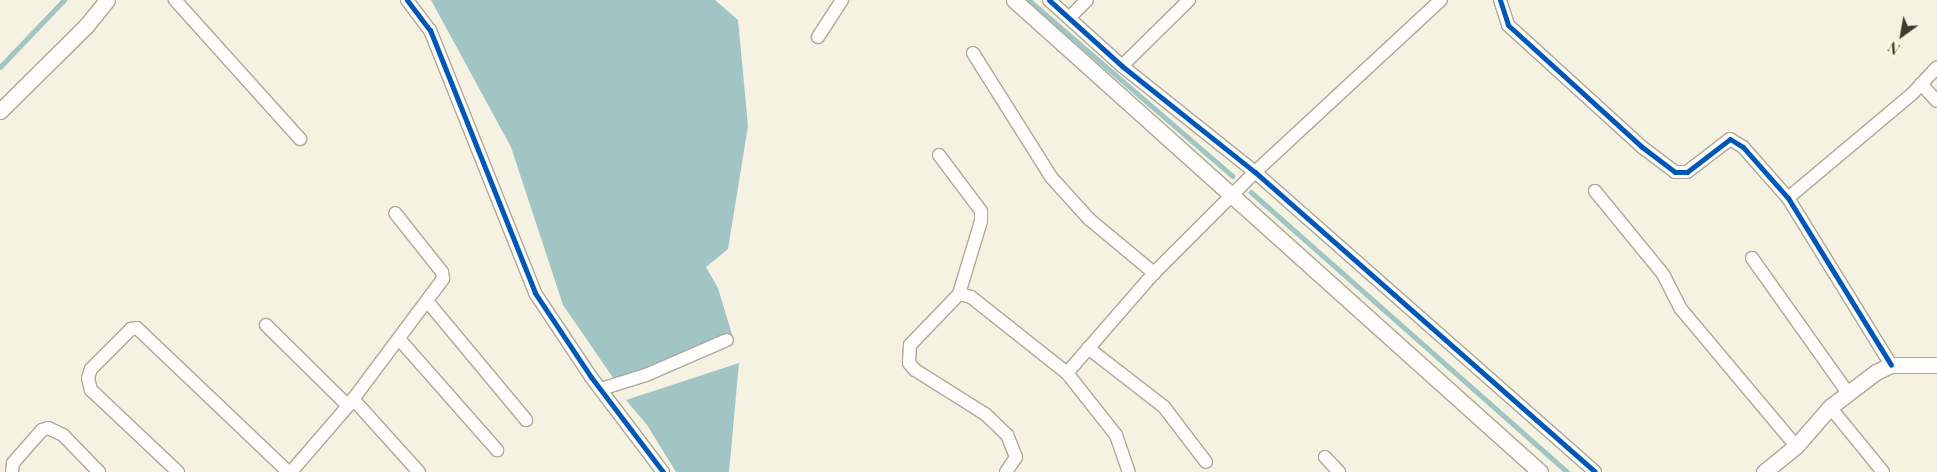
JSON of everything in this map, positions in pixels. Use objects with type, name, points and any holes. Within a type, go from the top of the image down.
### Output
[{"type":"street","points":[[0,111],[86,26],[107,0]]},
{"type":"street","points":[[175,0],[300,139]]},
{"type":"street","points":[[407,0],[430,30],[535,293],[601,389],[663,472]]},
{"type":"street","points":[[818,37],[842,0]]},
{"type":"street","points":[[1014,0],[1540,472]]},
{"type":"street","points":[[1049,0],[1122,66],[1255,172],[1595,472]]},
{"type":"street","points":[[1069,18],[1087,0]]},
{"type":"street","points":[[1122,66],[1189,0]]},
{"type":"street","points":[[1067,373],[1154,273],[1255,172],[1441,0]]},
{"type":"street","points":[[1500,0],[1508,25],[1642,147],[1675,172],[1687,172],[1730,139],[1743,147],[1788,198],[1891,365]]},
{"type":"street","points":[[973,52],[1051,177],[1089,219],[1154,273]]},
{"type":"street","points":[[1788,198],[1921,84],[1937,67]]},
{"type":"street","points":[[1921,84],[1937,101]]},
{"type":"street","points":[[939,155],[981,211],[981,221],[960,294],[910,345],[909,363],[915,370],[985,414],[1007,435],[1016,457],[1006,472]]},
{"type":"street","points":[[1596,190],[1663,274],[1681,309],[1796,446]]},
{"type":"street","points":[[178,472],[92,390],[88,378],[91,369],[131,329],[137,328],[290,472],[350,403],[400,340],[440,285],[442,272],[395,213]]},
{"type":"street","points":[[1752,258],[1848,393]]},
{"type":"street","points":[[960,294],[971,297],[1067,373],[1116,435],[1129,472]]},
{"type":"street","points":[[427,301],[526,420]]},
{"type":"street","points":[[266,325],[350,403],[419,472]]},
{"type":"street","points":[[400,340],[497,450]]},
{"type":"street","points":[[601,389],[646,375],[727,340]]},
{"type":"street","points":[[1088,348],[1164,407],[1206,462]]},
{"type":"street","points":[[1764,472],[1796,446],[1830,407],[1891,365],[1937,365]]},
{"type":"street","points":[[1830,407],[1883,472]]},
{"type":"street","points":[[12,472],[13,463],[42,430],[48,428],[63,435],[99,472]]},
{"type":"street","points":[[1325,457],[1338,472]]},
{"type":"water","points":[[431,0],[715,0],[738,20],[748,126],[728,249],[706,267],[718,288],[734,341],[616,382],[563,305],[511,147]]},
{"type":"water","points":[[739,363],[729,472],[676,472],[647,425],[626,400]]},
{"type":"waterway","points":[[0,67],[64,0]]},
{"type":"waterway","points":[[1029,0],[1233,176]]},
{"type":"waterway","points":[[1251,192],[1567,472]]},
{"type":"cycle path","points":[[407,0],[430,30],[535,293],[591,377],[663,472]]},
{"type":"cycle path","points":[[1049,0],[1122,66],[1255,172],[1595,472]]},
{"type":"cycle path","points":[[1500,0],[1508,25],[1642,147],[1675,172],[1687,172],[1730,139],[1743,147],[1788,198],[1891,365]]}]
